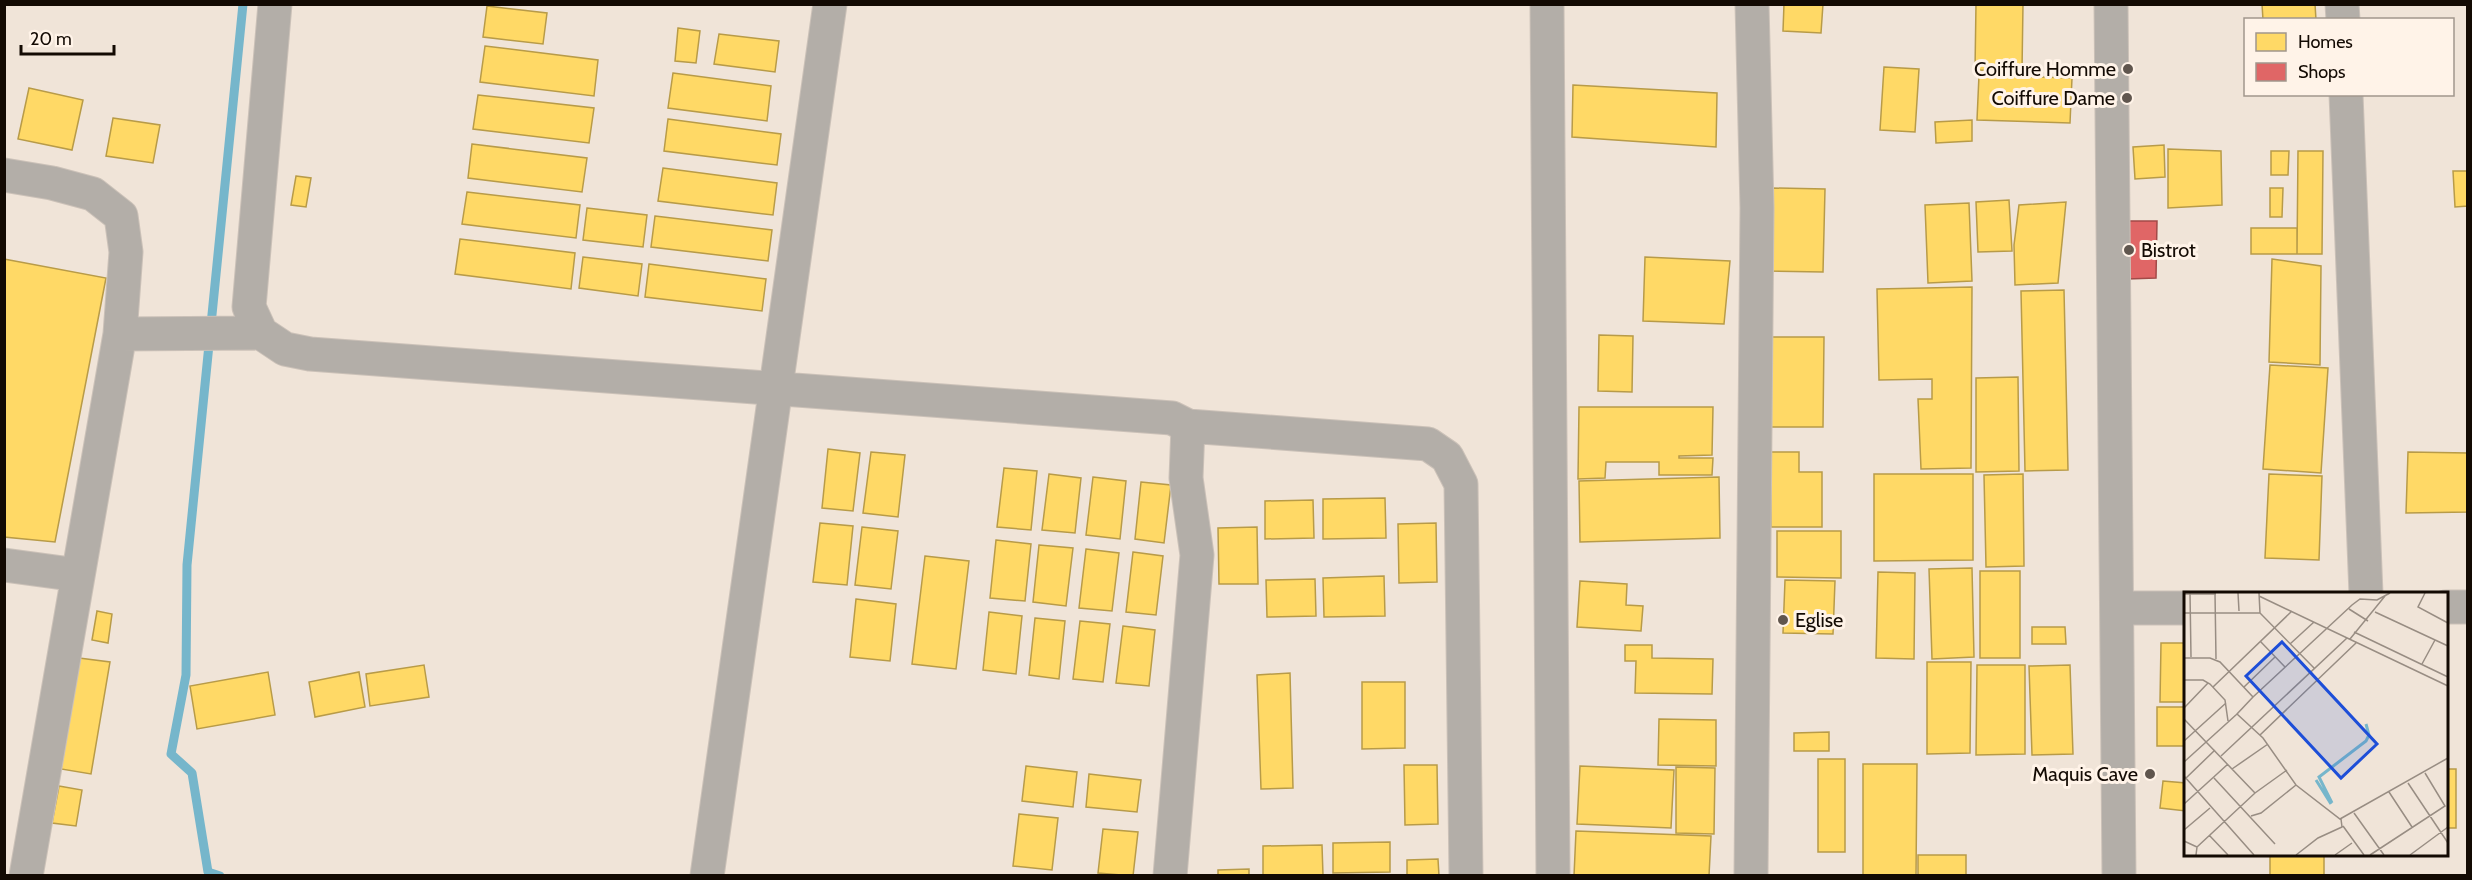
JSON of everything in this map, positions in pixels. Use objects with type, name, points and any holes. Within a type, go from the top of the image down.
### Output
[{"type":"street","points":[[275,4],[249,308],[261,333],[285,349],[310,354],[1172,418],[1188,426],[1428,444],[1447,457],[1461,484],[1466,876]]},
{"type":"street","points":[[707,876],[830,4]]},
{"type":"street","points":[[1547,4],[1552,876]]},
{"type":"street","points":[[1750,876],[1757,208],[1752,4]]},
{"type":"street","points":[[2111,4],[2119,876]]},
{"type":"street","points":[[2346,96],[2366,592]]},
{"type":"street","points":[[4,175],[52,183],[93,194],[121,216],[126,252],[120,334],[27,876]]},
{"type":"street","points":[[120,334],[261,333]]},
{"type":"street","points":[[1170,876],[1197,555],[1186,478],[1188,426]]},
{"type":"street","points":[[4,565],[78,575]]},
{"type":"street","points":[[2448,607],[2468,607]]},
{"type":"street","points":[[2116,608],[2184,608]]},
{"type":"building: Homes","points":[[1784,4],[1823,4],[1821,33],[1783,31]]},
{"type":"building: Homes","points":[[1976,4],[2023,4],[2022,71],[1975,70]]},
{"type":"building: Homes","points":[[2262,4],[2315,4],[2316,18],[2263,18]]},
{"type":"building: Homes","points":[[487,6],[547,13],[543,44],[483,37]]},
{"type":"building: Homes","points":[[678,28],[700,31],[696,63],[675,61]]},
{"type":"building: Homes","points":[[719,34],[779,41],[775,72],[714,64]]},
{"type":"building: Homes","points":[[485,46],[598,60],[594,96],[480,82]]},
{"type":"building: Homes","points":[[1884,67],[1919,69],[1915,132],[1880,130]]},
{"type":"building: Homes","points":[[673,73],[771,86],[767,121],[668,108]]},
{"type":"building: Homes","points":[[1979,75],[2072,78],[2070,123],[1977,120]]},
{"type":"building: Homes","points":[[1573,85],[1717,93],[1716,147],[1572,137]]},
{"type":"building: Homes","points":[[29,88],[83,100],[72,150],[18,139]]},
{"type":"building: Homes","points":[[478,95],[594,108],[589,143],[473,129]]},
{"type":"building: Homes","points":[[113,118],[160,125],[153,163],[106,156]]},
{"type":"building: Homes","points":[[668,119],[781,134],[777,165],[664,151]]},
{"type":"building: Homes","points":[[1972,120],[1972,141],[1936,143],[1935,122]]},
{"type":"building: Homes","points":[[472,144],[587,158],[582,192],[468,178]]},
{"type":"building: Homes","points":[[2164,145],[2165,177],[2135,179],[2133,147]]},
{"type":"building: Homes","points":[[2168,149],[2221,151],[2222,205],[2168,208]]},
{"type":"building: Homes","points":[[2271,151],[2289,151],[2288,175],[2271,175]]},
{"type":"building: Homes","points":[[2298,151],[2323,151],[2322,254],[2297,254]]},
{"type":"building: Homes","points":[[663,168],[777,183],[773,215],[658,201]]},
{"type":"building: Homes","points":[[2453,171],[2468,171],[2468,206],[2455,207]]},
{"type":"building: Homes","points":[[296,176],[311,178],[306,207],[291,205]]},
{"type":"building: Homes","points":[[1772,188],[1825,189],[1823,272],[1770,271]]},
{"type":"building: Homes","points":[[2270,188],[2283,188],[2282,217],[2270,217]]},
{"type":"building: Homes","points":[[467,192],[580,205],[576,238],[462,224]]},
{"type":"building: Homes","points":[[2009,200],[2012,251],[1978,252],[1976,202]]},
{"type":"building: Homes","points":[[2066,202],[2058,283],[2015,285],[2014,245],[2019,205]]},
{"type":"building: Homes","points":[[1969,203],[1972,281],[1928,283],[1925,205]]},
{"type":"building: Homes","points":[[587,208],[647,215],[643,247],[583,240]]},
{"type":"building: Homes","points":[[655,216],[772,230],[768,261],[651,247]]},
{"type":"building: Homes","points":[[2251,228],[2297,228],[2297,254],[2251,254]]},
{"type":"building: Homes","points":[[460,239],[575,253],[571,289],[455,274]]},
{"type":"building: Homes","points":[[583,257],[642,264],[638,296],[579,288]]},
{"type":"building: Homes","points":[[1645,257],[1730,261],[1724,324],[1643,321]]},
{"type":"building: Homes","points":[[4,259],[106,278],[55,542],[4,537]]},
{"type":"building: Homes","points":[[2272,259],[2321,266],[2320,365],[2269,362]]},
{"type":"building: Homes","points":[[649,264],[766,279],[762,311],[645,297]]},
{"type":"building: Homes","points":[[1972,287],[1971,468],[1921,469],[1918,399],[1932,399],[1932,379],[1879,380],[1877,289]]},
{"type":"building: Homes","points":[[2064,290],[2068,470],[2025,471],[2021,291]]},
{"type":"building: Homes","points":[[1599,335],[1633,336],[1632,392],[1598,391]]},
{"type":"building: Homes","points":[[1769,337],[1824,337],[1823,427],[1769,427]]},
{"type":"building: Homes","points":[[2270,365],[2328,368],[2321,473],[2263,469]]},
{"type":"building: Homes","points":[[2018,377],[2019,471],[1976,472],[1976,378]]},
{"type":"building: Homes","points":[[1579,407],[1713,407],[1712,455],[1679,456],[1679,458],[1713,458],[1712,475],[1659,475],[1659,462],[1606,462],[1605,478],[1578,479]]},
{"type":"building: Homes","points":[[828,449],[860,453],[853,511],[822,508]]},
{"type":"building: Homes","points":[[871,452],[905,455],[898,517],[863,513]]},
{"type":"building: Homes","points":[[1771,452],[1799,452],[1799,472],[1822,472],[1822,527],[1771,527]]},
{"type":"building: Homes","points":[[2408,452],[2468,453],[2468,512],[2406,513]]},
{"type":"building: Homes","points":[[1004,468],[1037,471],[1031,530],[997,527]]},
{"type":"building: Homes","points":[[1049,474],[1081,478],[1075,533],[1042,530]]},
{"type":"building: Homes","points":[[1874,474],[1973,474],[1973,560],[1874,561]]},
{"type":"building: Homes","points":[[2023,474],[2024,566],[1986,567],[1984,475]]},
{"type":"building: Homes","points":[[2269,474],[2322,476],[2319,560],[2265,558]]},
{"type":"building: Homes","points":[[1093,477],[1126,481],[1120,539],[1086,535]]},
{"type":"building: Homes","points":[[1719,477],[1720,538],[1580,542],[1579,481]]},
{"type":"building: Homes","points":[[1141,482],[1171,485],[1164,543],[1135,539]]},
{"type":"building: Homes","points":[[1385,498],[1386,538],[1323,539],[1323,499]]},
{"type":"building: Homes","points":[[1313,500],[1314,538],[1265,539],[1265,501]]},
{"type":"building: Homes","points":[[820,523],[853,526],[847,585],[813,582]]},
{"type":"building: Homes","points":[[1436,523],[1437,582],[1399,583],[1398,524]]},
{"type":"building: Homes","points":[[862,527],[898,531],[891,589],[855,585]]},
{"type":"building: Homes","points":[[1257,527],[1258,584],[1219,584],[1218,528]]},
{"type":"building: Homes","points":[[1777,531],[1841,531],[1841,578],[1777,577]]},
{"type":"building: Homes","points":[[996,540],[1031,544],[1025,601],[990,598]]},
{"type":"building: Homes","points":[[1039,545],[1073,548],[1066,606],[1033,602]]},
{"type":"building: Homes","points":[[1086,549],[1119,553],[1112,611],[1079,608]]},
{"type":"building: Homes","points":[[1133,552],[1163,556],[1156,615],[1126,612]]},
{"type":"building: Homes","points":[[925,556],[969,561],[956,669],[912,664]]},
{"type":"building: Homes","points":[[1972,568],[1974,657],[1932,659],[1929,569]]},
{"type":"building: Homes","points":[[1980,571],[2020,571],[2020,658],[1980,658]]},
{"type":"building: Homes","points":[[1878,572],[1915,573],[1914,659],[1876,658]]},
{"type":"building: Homes","points":[[1384,576],[1385,616],[1324,617],[1323,578]]},
{"type":"building: Homes","points":[[1315,579],[1316,616],[1267,617],[1266,580]]},
{"type":"building: Homes","points":[[1785,580],[1835,581],[1833,634],[1783,633]]},
{"type":"building: Homes","points":[[1580,581],[1627,584],[1626,605],[1643,606],[1641,631],[1577,627]]},
{"type":"building: Homes","points":[[856,599],[896,604],[890,661],[850,657]]},
{"type":"building: Homes","points":[[97,611],[112,614],[108,643],[92,640]]},
{"type":"building: Homes","points":[[989,612],[1022,616],[1016,674],[983,670]]},
{"type":"building: Homes","points":[[1035,618],[1065,621],[1059,679],[1029,675]]},
{"type":"building: Homes","points":[[1080,621],[1110,624],[1103,682],[1073,679]]},
{"type":"building: Homes","points":[[1123,626],[1155,630],[1149,686],[1116,683]]},
{"type":"building: Homes","points":[[2032,627],[2065,627],[2066,644],[2032,644]]},
{"type":"building: Homes","points":[[2161,643],[2184,643],[2184,702],[2160,702]]},
{"type":"building: Homes","points":[[1625,645],[1652,645],[1652,658],[1713,659],[1712,694],[1635,693],[1636,661],[1625,661]]},
{"type":"building: Homes","points":[[79,658],[110,662],[91,774],[61,769]]},
{"type":"building: Homes","points":[[1927,662],[1971,662],[1970,753],[1927,754]]},
{"type":"building: Homes","points":[[424,665],[429,697],[370,706],[366,674]]},
{"type":"building: Homes","points":[[1977,665],[2025,665],[2025,754],[1976,755]]},
{"type":"building: Homes","points":[[2070,665],[2073,754],[2032,755],[2029,666]]},
{"type":"building: Homes","points":[[268,672],[275,715],[197,729],[190,686]]},
{"type":"building: Homes","points":[[359,672],[365,707],[315,717],[309,682]]},
{"type":"building: Homes","points":[[1290,673],[1293,788],[1261,789],[1257,675]]},
{"type":"building: Homes","points":[[1362,682],[1405,682],[1405,748],[1362,749]]},
{"type":"building: Homes","points":[[2157,707],[2184,707],[2184,746],[2157,746]]},
{"type":"building: Homes","points":[[1659,719],[1716,720],[1716,766],[1658,765]]},
{"type":"building: Homes","points":[[1829,732],[1829,751],[1794,751],[1794,733]]},
{"type":"building: Homes","points":[[1818,759],[1845,759],[1845,852],[1818,852]]},
{"type":"building: Homes","points":[[1863,764],[1917,764],[1916,876],[1863,876]]},
{"type":"building: Homes","points":[[1404,765],[1437,765],[1438,824],[1405,825]]},
{"type":"building: Homes","points":[[1026,766],[1077,772],[1073,807],[1022,801]]},
{"type":"building: Homes","points":[[1580,766],[1674,770],[1671,828],[1577,824]]},
{"type":"building: Homes","points":[[1676,767],[1715,768],[1714,834],[1676,833]]},
{"type":"building: Homes","points":[[2448,769],[2456,769],[2456,828],[2448,828]]},
{"type":"building: Homes","points":[[1089,774],[1141,780],[1137,812],[1086,807]]},
{"type":"building: Homes","points":[[2163,781],[2184,783],[2184,811],[2160,808]]},
{"type":"building: Homes","points":[[59,786],[82,790],[76,826],[52,823]]},
{"type":"building: Homes","points":[[1019,814],[1058,818],[1052,870],[1013,866]]},
{"type":"building: Homes","points":[[1103,829],[1138,832],[1133,876],[1098,873]]},
{"type":"building: Homes","points":[[1576,831],[1711,836],[1709,876],[1574,876]]},
{"type":"building: Homes","points":[[1390,842],[1390,872],[1333,873],[1333,843]]},
{"type":"building: Homes","points":[[1322,845],[1323,875],[1263,876],[1263,846]]},
{"type":"building: Homes","points":[[1918,855],[1966,855],[1966,876],[1918,876]]},
{"type":"building: Homes","points":[[2270,856],[2324,856],[2324,876],[2270,876]]},
{"type":"building: Homes","points":[[1438,859],[1439,876],[1407,876],[1407,860]]},
{"type":"building: Homes","points":[[1249,869],[1249,876],[1218,876],[1218,870]]},
{"type":"building: Shops","points":[[2128,221],[2157,221],[2156,278],[2127,279]]},
{"type":"waterway","points":[[220,876],[208,872],[192,773],[171,754],[186,675],[187,565],[243,4]]},
{"type":"place","name":"Coiffure Homme","points":[[2128,69]]},
{"type":"place","name":"Coiffure Dame","points":[[2127,98]]},
{"type":"place","name":"Bistrot","points":[[2129,250]]},
{"type":"place","name":"Eglise","points":[[1783,620]]},
{"type":"place","name":"Maquis Cave","points":[[2150,774]]}]
